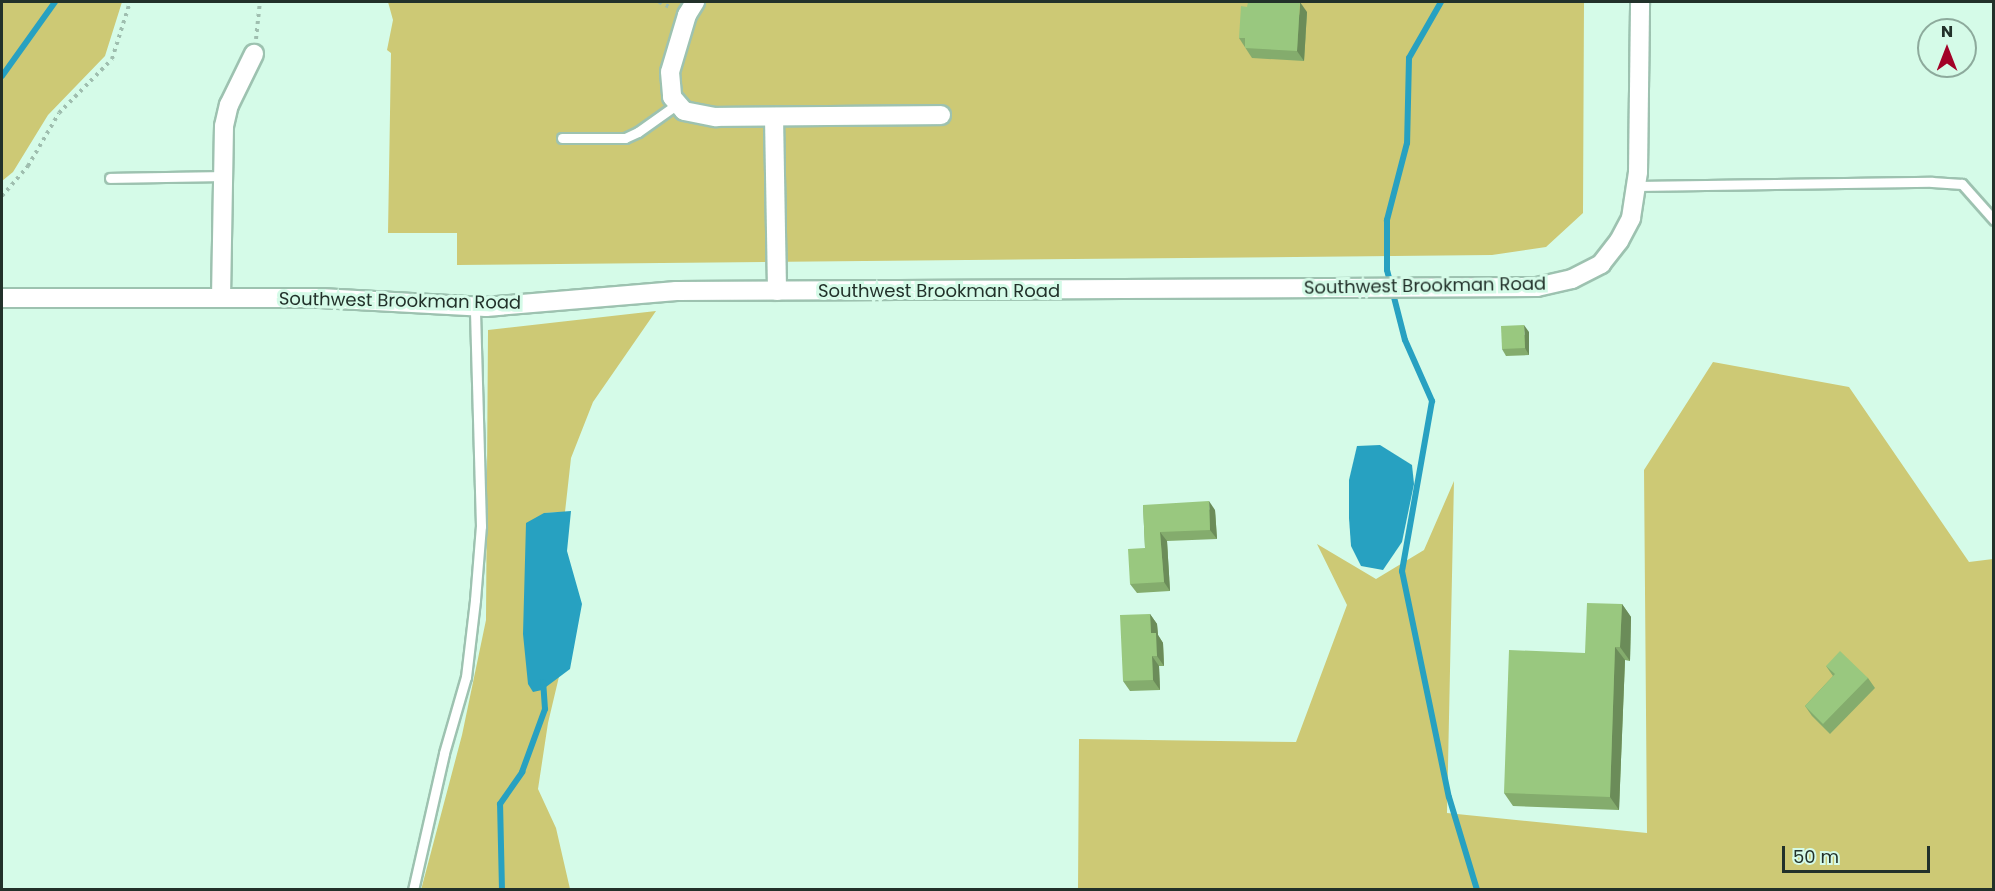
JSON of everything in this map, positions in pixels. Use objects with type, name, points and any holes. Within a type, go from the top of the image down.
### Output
[{"type":"street","points":[[695,2],[687,15],[670,72],[670,89],[676,105],[693,114],[716,117],[941,115]]},
{"type":"street","name":"Southwest Brookman Road","points":[[2,298],[377,299],[475,306],[517,306],[676,291],[1537,287],[1572,279],[1601,264],[1618,242],[1631,218],[1636,186],[1640,2]]},
{"type":"street","points":[[220,298],[221,176],[226,116],[254,54]]},
{"type":"street","points":[[774,117],[777,291]]},
{"type":"lane","points":[[562,138],[625,138],[638,132],[676,105]]},
{"type":"lane","points":[[110,178],[221,176]]},
{"type":"lane","points":[[1636,186],[1932,182],[1962,184],[1994,219]]},
{"type":"lane","points":[[413,890],[444,753],[466,677],[475,600],[481,526],[475,306]]},
{"type":"path","points":[[2,196],[28,166],[59,113],[112,60],[130,2]]},
{"type":"path","points":[[254,54],[260,2]]},
{"type":"shaded area","points":[[2,2],[122,2],[105,56],[48,115],[13,172],[2,181]]},
{"type":"shaded area","points":[[388,2],[1584,2],[1583,213],[1546,247],[1492,255],[457,265],[457,233],[388,233],[391,53],[387,50],[393,20]]},
{"type":"shaded area","points":[[656,311],[593,402],[571,458],[565,512],[544,513],[562,664],[548,723],[538,789],[556,828],[570,889],[421,890],[462,735],[486,620],[488,330]]},
{"type":"shaded area","points":[[1713,362],[1849,387],[1969,562],[1993,559],[1993,889],[1078,890],[1079,739],[1296,742],[1347,605],[1317,544],[1376,579],[1424,550],[1454,481],[1447,813],[1647,833],[1644,470]]},
{"type":"water","points":[[1380,445],[1412,465],[1414,484],[1402,542],[1383,570],[1361,566],[1351,546],[1349,518],[1349,480],[1357,446]]},
{"type":"water","points":[[571,511],[567,551],[582,604],[570,669],[542,690],[533,692],[528,684],[523,634],[526,523],[544,513]]},
{"type":"building","points":[[1248,2],[1300,2],[1297,51],[1245,48],[1245,38],[1239,38],[1241,6],[1247,7]]},
{"type":"building","points":[[1524,325],[1525,348],[1502,349],[1501,326]]},
{"type":"building","points":[[1209,501],[1210,530],[1160,532],[1164,582],[1130,584],[1128,549],[1145,548],[1143,505]]},
{"type":"building","points":[[1587,603],[1622,604],[1620,647],[1615,647],[1610,797],[1504,793],[1509,650],[1585,653]]},
{"type":"building","points":[[1150,614],[1151,633],[1156,633],[1157,656],[1152,656],[1153,680],[1123,681],[1120,615]]},
{"type":"building","points":[[1840,651],[1868,678],[1823,724],[1805,706],[1835,674],[1826,666]]},
{"type":"waterway","points":[[2,76],[55,2]]},
{"type":"waterway","points":[[1441,2],[1409,58],[1407,143],[1387,220],[1387,270],[1405,340],[1432,401],[1402,571],[1449,797],[1477,890]]},
{"type":"waterway","points":[[502,890],[500,804],[522,772],[545,709],[543,682]]}]
